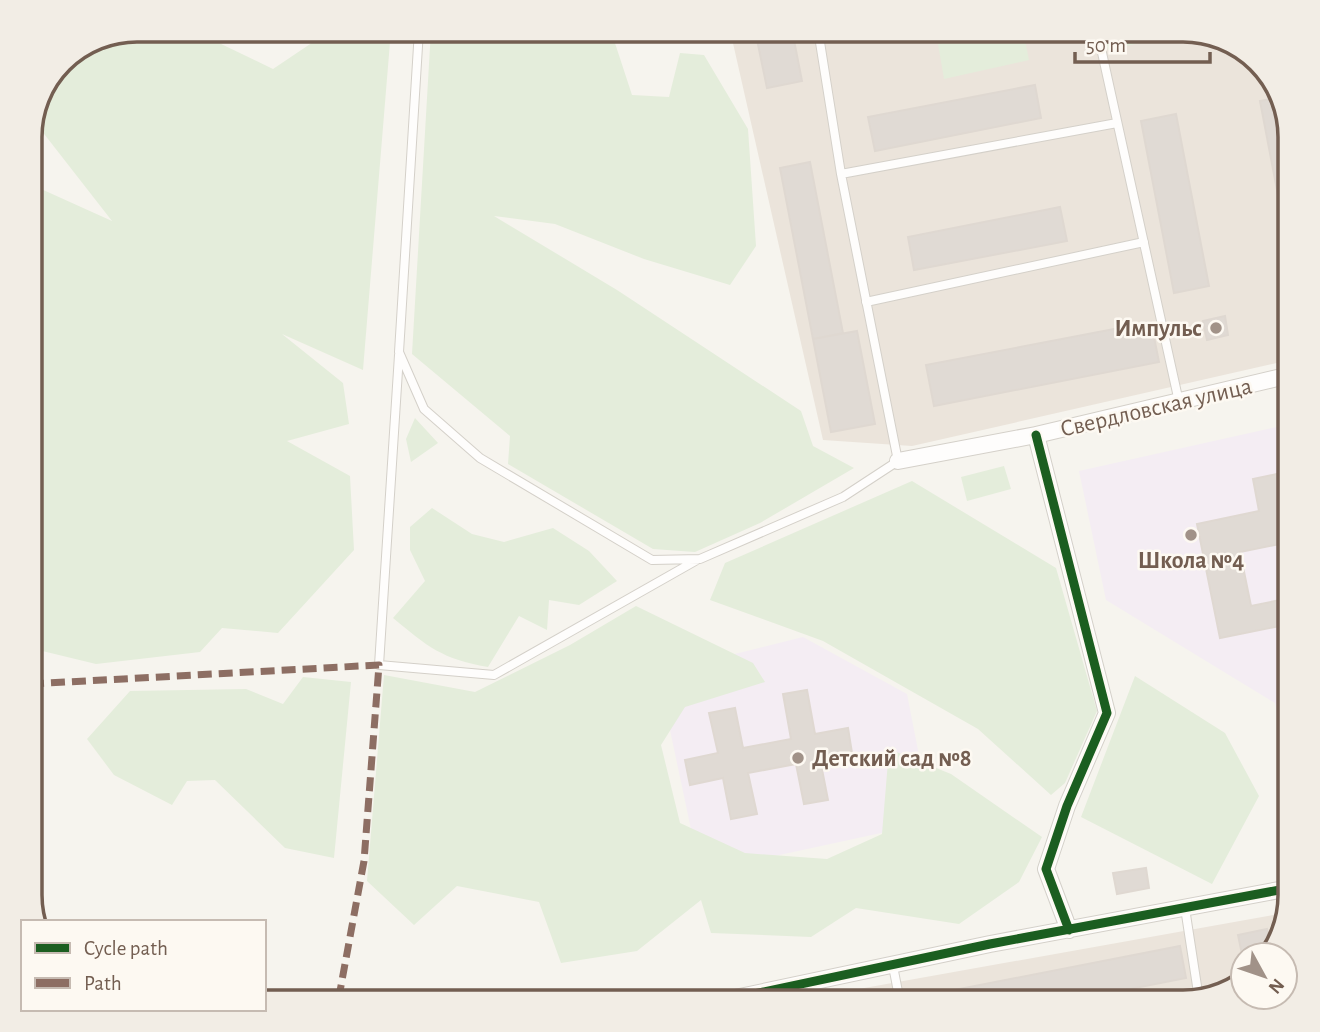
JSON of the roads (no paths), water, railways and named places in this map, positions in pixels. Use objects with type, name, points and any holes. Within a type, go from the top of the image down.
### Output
[{"type":"street","name":"Свердловская улица","points":[[898,461],[1036,435],[1278,379]]},
{"type":"street","points":[[1036,435],[1107,713],[1067,806],[1046,869],[1069,930]]},
{"type":"street","points":[[775,990],[990,944],[1278,890]]},
{"type":"lane","points":[[418,42],[379,665],[494,675],[700,559],[843,497],[898,461],[841,174],[820,42]]},
{"type":"lane","points":[[1100,42],[1179,402]]},
{"type":"lane","points":[[841,174],[1117,123]]},
{"type":"lane","points":[[866,302],[1143,243]]},
{"type":"lane","points":[[399,352],[424,409],[480,458],[652,560],[700,559]]},
{"type":"lane","points":[[1185,908],[1197,988]]},
{"type":"lane","points":[[893,966],[898,990]]},
{"type":"place","name":"Импульс","points":[[1216,328]]},
{"type":"place","name":"Школа №4","points":[[1191,535]]},
{"type":"place","name":"Детский сад №8","points":[[798,758]]}]
